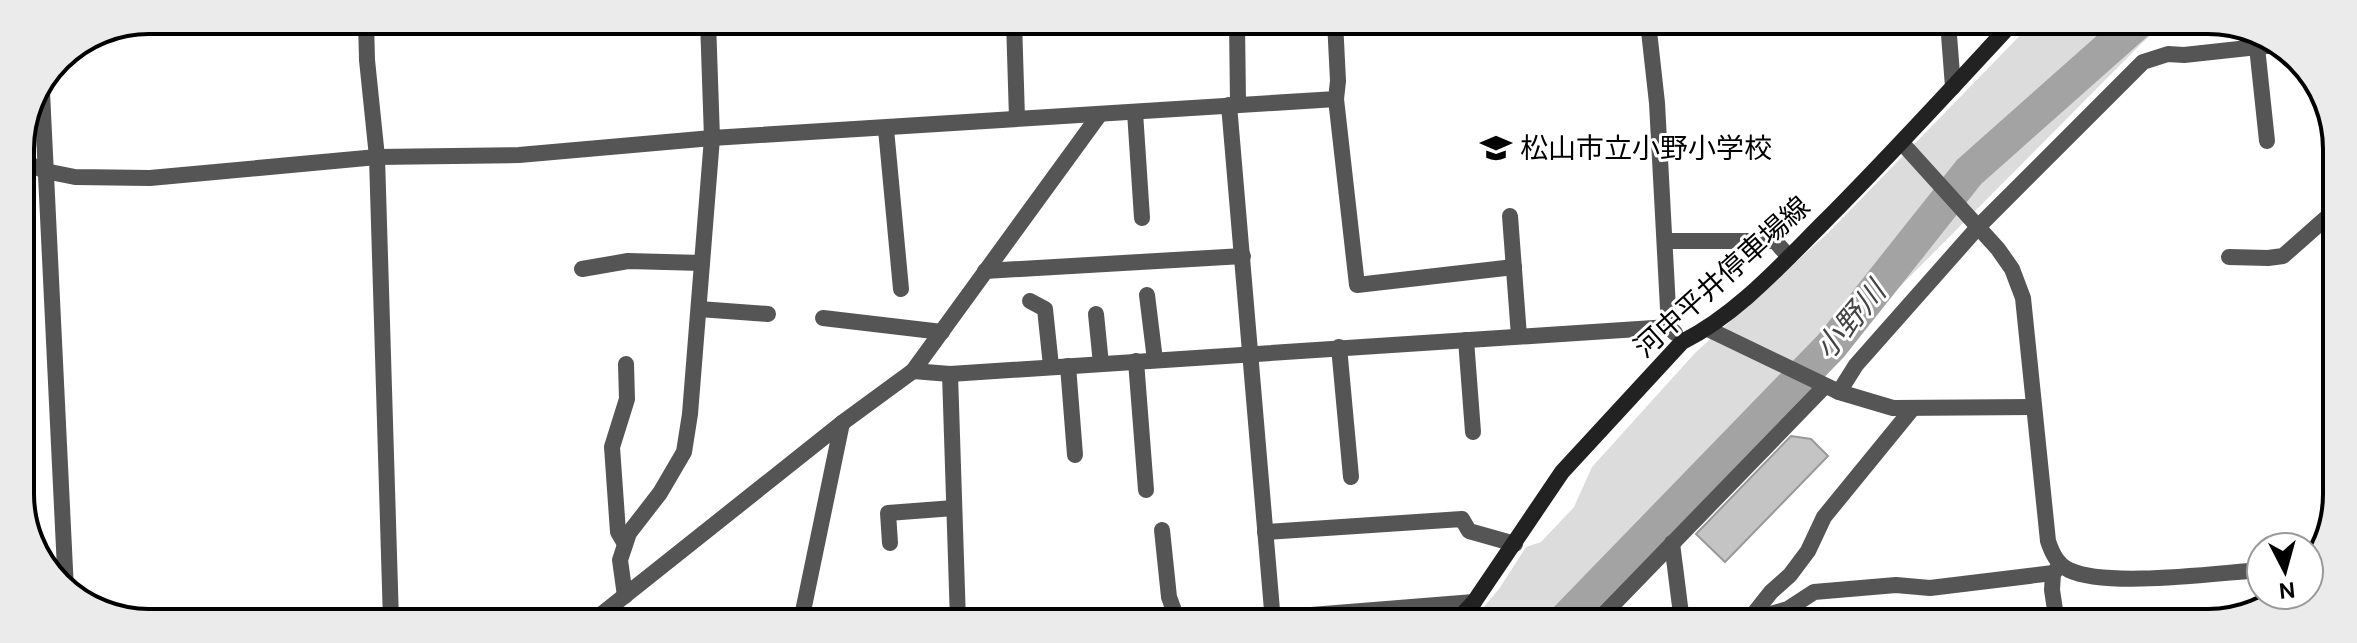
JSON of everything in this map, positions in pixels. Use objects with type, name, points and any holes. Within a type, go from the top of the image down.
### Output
[{"type":"main road","name":"河中平井停車場線","points":[[1467,609],[1562,472],[1682,342],[1710,330],[1907,148],[1953,87],[2002,34]]},
{"type":"street","points":[[366,34],[377,157],[391,609]]},
{"type":"street","points":[[625,596],[620,560],[625,544],[629,533],[660,493],[684,452],[690,414],[712,138],[708,34]]},
{"type":"street","points":[[1014,34],[1017,118]]},
{"type":"street","points":[[1238,34],[1234,104],[1249,352],[1272,609]]},
{"type":"street","points":[[1336,34],[1336,99],[1357,285],[1514,267]]},
{"type":"street","points":[[1649,34],[1657,103],[1669,327],[1682,342]]},
{"type":"street","points":[[1949,34],[1953,87]]},
{"type":"street","points":[[2257,47],[2267,141]]},
{"type":"street","points":[[1609,609],[1828,387],[1856,365],[1977,223],[2143,62],[2168,54],[2260,47]]},
{"type":"street","points":[[34,166],[75,177],[150,178],[377,157],[519,155],[712,138],[1336,99]]},
{"type":"street","points":[[43,106],[65,572]]},
{"type":"street","points":[[1135,112],[1142,218]]},
{"type":"street","points":[[608,609],[842,423],[913,371],[1100,114]]},
{"type":"street","points":[[886,129],[901,289]]},
{"type":"street","points":[[1907,148],[1977,223],[2012,269],[2023,298],[2048,541],[2057,569],[2052,590],[2055,609]]},
{"type":"street","points":[[1510,216],[1519,336]]},
{"type":"street","points":[[2229,257],[2283,256],[2323,221]]},
{"type":"street","points":[[1665,241],[1775,241],[1789,257]]},
{"type":"street","points":[[985,271],[1243,256]]},
{"type":"street","points":[[582,269],[628,261],[702,263]]},
{"type":"street","points":[[1147,295],[1155,360]]},
{"type":"street","points":[[1030,301],[1045,309],[1051,366]]},
{"type":"street","points":[[699,309],[768,314]]},
{"type":"street","points":[[1096,314],[1101,364]]},
{"type":"street","points":[[823,318],[942,332]]},
{"type":"street","points":[[913,371],[950,374],[1249,352],[1669,327]]},
{"type":"street","points":[[1710,330],[1828,387],[1893,408],[2033,407]]},
{"type":"street","points":[[1466,340],[1473,432]]},
{"type":"street","points":[[1339,347],[1351,477]]},
{"type":"street","points":[[1136,361],[1146,490]]},
{"type":"street","points":[[625,544],[618,532],[612,447],[627,399],[626,364]]},
{"type":"street","points":[[1068,366],[1075,455]]},
{"type":"street","points":[[950,374],[958,609]]},
{"type":"street","points":[[1757,609],[1799,563],[1824,517],[1913,408]]},
{"type":"street","points":[[803,609],[842,423]]},
{"type":"street","points":[[890,543],[888,513],[954,508]]},
{"type":"street","points":[[1265,532],[1462,519],[1469,531],[1515,544]]},
{"type":"street","points":[[1162,530],[1169,597],[1173,609]]},
{"type":"street","points":[[1672,543],[1680,609]]},
{"type":"street","points":[[1788,609],[1814,592],[1896,585],[1930,588],[2057,569],[2086,576],[2151,578],[2245,571]]},
{"type":"street","points":[[1396,609],[1474,602]]},
{"type":"shaded area","points":[[2021,34],[2152,34],[1817,370],[1708,487],[1585,609],[1482,609],[1526,547],[1541,542],[1574,507],[1592,467],[1695,353],[1828,233]]},
{"type":"building","points":[[1791,436],[1811,439],[1828,456],[1725,562],[1696,534]]},
{"type":"waterway","name":"小野川","points":[[1576,609],[1831,346],[1969,172],[2124,34]]},
{"type":"place","name":"松山市立小野小学校","points":[[1496,148]]}]
